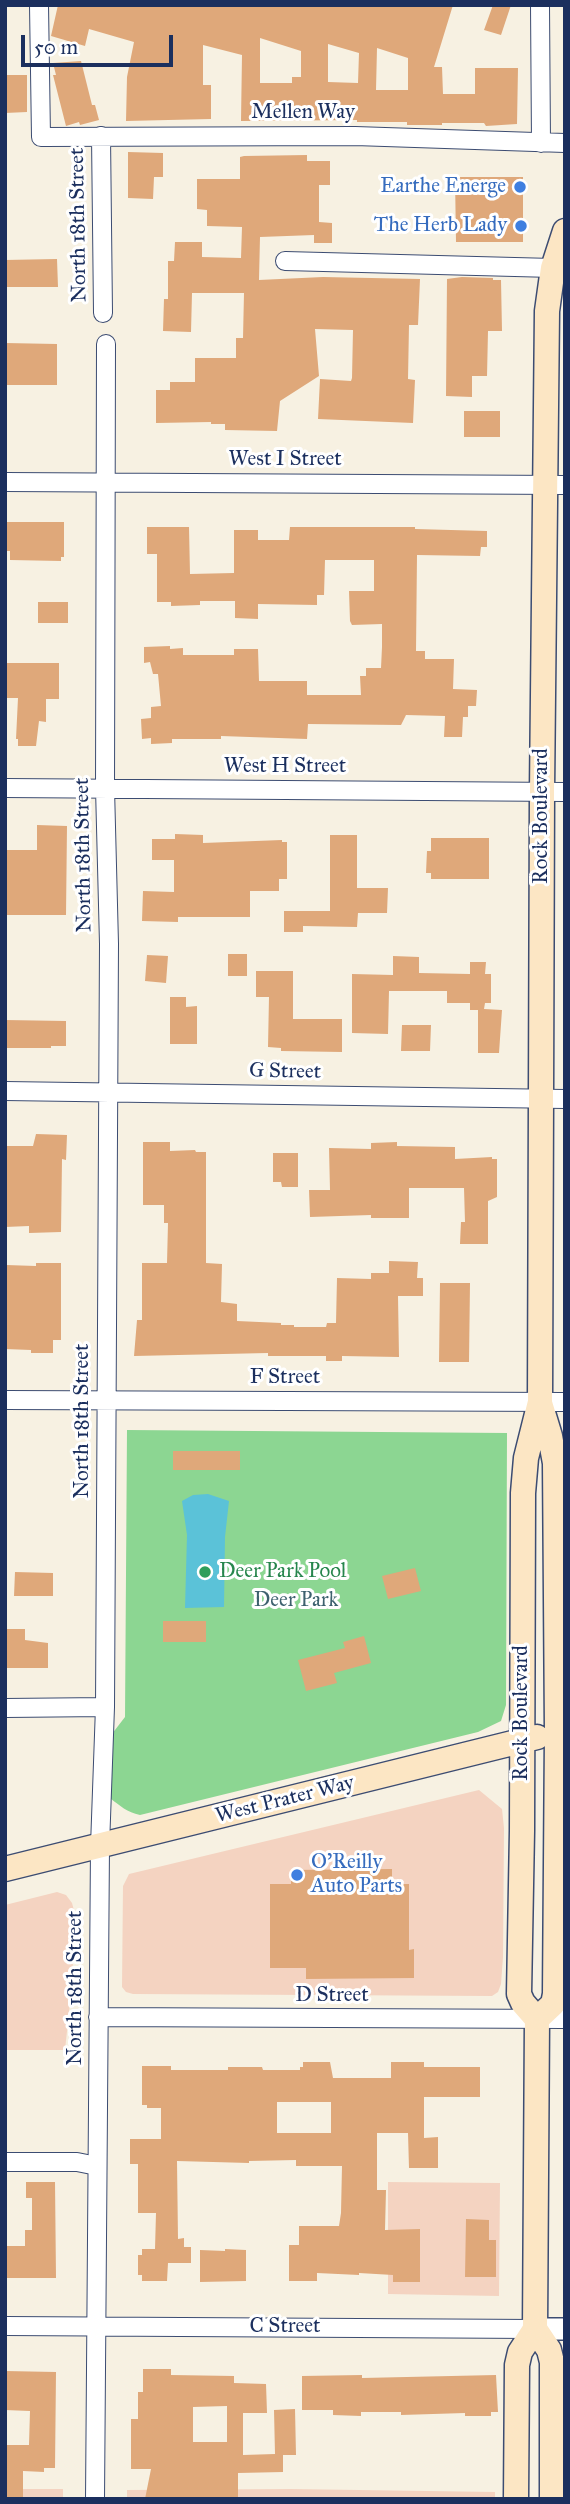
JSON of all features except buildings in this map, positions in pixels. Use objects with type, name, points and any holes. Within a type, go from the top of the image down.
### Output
[{"type":"main road","name":"Rock Boulevard","points":[[540,1402],[551,1436],[555,1463],[561,1732],[555,1994],[553,2004],[537,2019],[519,1994],[523,1493],[526,1458],[540,1402],[553,1099],[555,485],[547,311],[553,268],[565,232]]},
{"type":"main road","name":"West Prater Way","points":[[5,1869],[561,1732]]},
{"type":"main road","points":[[516,2499],[517,2365],[520,2353],[535,2329],[537,2019]]},
{"type":"main road","points":[[535,2329],[549,2350],[558,2395],[551,2499]]},
{"type":"street","name":"Mellen Way","points":[[39,5],[41,137],[355,136],[565,143]]},
{"type":"street","points":[[540,5],[541,144]]},
{"type":"street","name":"North 18th Street","points":[[101,136],[103,313]]},
{"type":"street","points":[[285,261],[553,268]]},
{"type":"street","name":"North 18th Street","points":[[95,2499],[109,944],[104,788],[106,344]]},
{"type":"street","name":"West I Street","points":[[5,482],[555,485]]},
{"type":"street","name":"West H Street","points":[[5,788],[553,791]]},
{"type":"street","name":"G Street","points":[[5,1091],[553,1099]]},
{"type":"street","name":"F Street","points":[[5,1400],[565,1402]]},
{"type":"street","points":[[5,1708],[104,1707]]},
{"type":"street","name":"D Street","points":[[98,2017],[565,2019]]},
{"type":"street","points":[[5,2162],[78,2162],[97,2166]]},
{"type":"street","name":"C Street","points":[[5,2326],[565,2329]]},
{"type":"shaded area","points":[[479,1790],[502,1809],[504,1828],[503,1957],[501,1984],[498,1992],[492,1996],[133,1994],[122,1987],[123,1886],[129,1874]]},
{"type":"shaded area","points":[[57,1892],[66,1895],[75,1914],[72,1984],[65,2050],[5,2050],[5,1905]]},
{"type":"shaded area","points":[[388,2182],[500,2183],[499,2296],[388,2294]]},
{"type":"shaded area","points":[[5,2489],[63,2489],[63,2499],[5,2499]]},
{"type":"shaded area","points":[[127,2490],[495,2492],[495,2499],[127,2499]]},
{"type":"green space","name":"Deer Park","points":[[127,1430],[507,1433],[506,1705],[501,1721],[478,1732],[140,1815],[117,1804],[110,1798],[108,1739],[125,1717]]},
{"type":"water","name":"Deer Park Pool","points":[[208,1494],[229,1501],[225,1537],[224,1607],[185,1608],[187,1535],[182,1501],[193,1495]]},
{"type":"place","name":"Earthe Energe","points":[[520,187]]},
{"type":"place","name":"The Herb Lady","points":[[521,226]]},
{"type":"place","name":"Deer Park Pool","points":[[205,1572]]},
{"type":"place","name":"O'Reilly Auto Parts","points":[[297,1875]]}]
